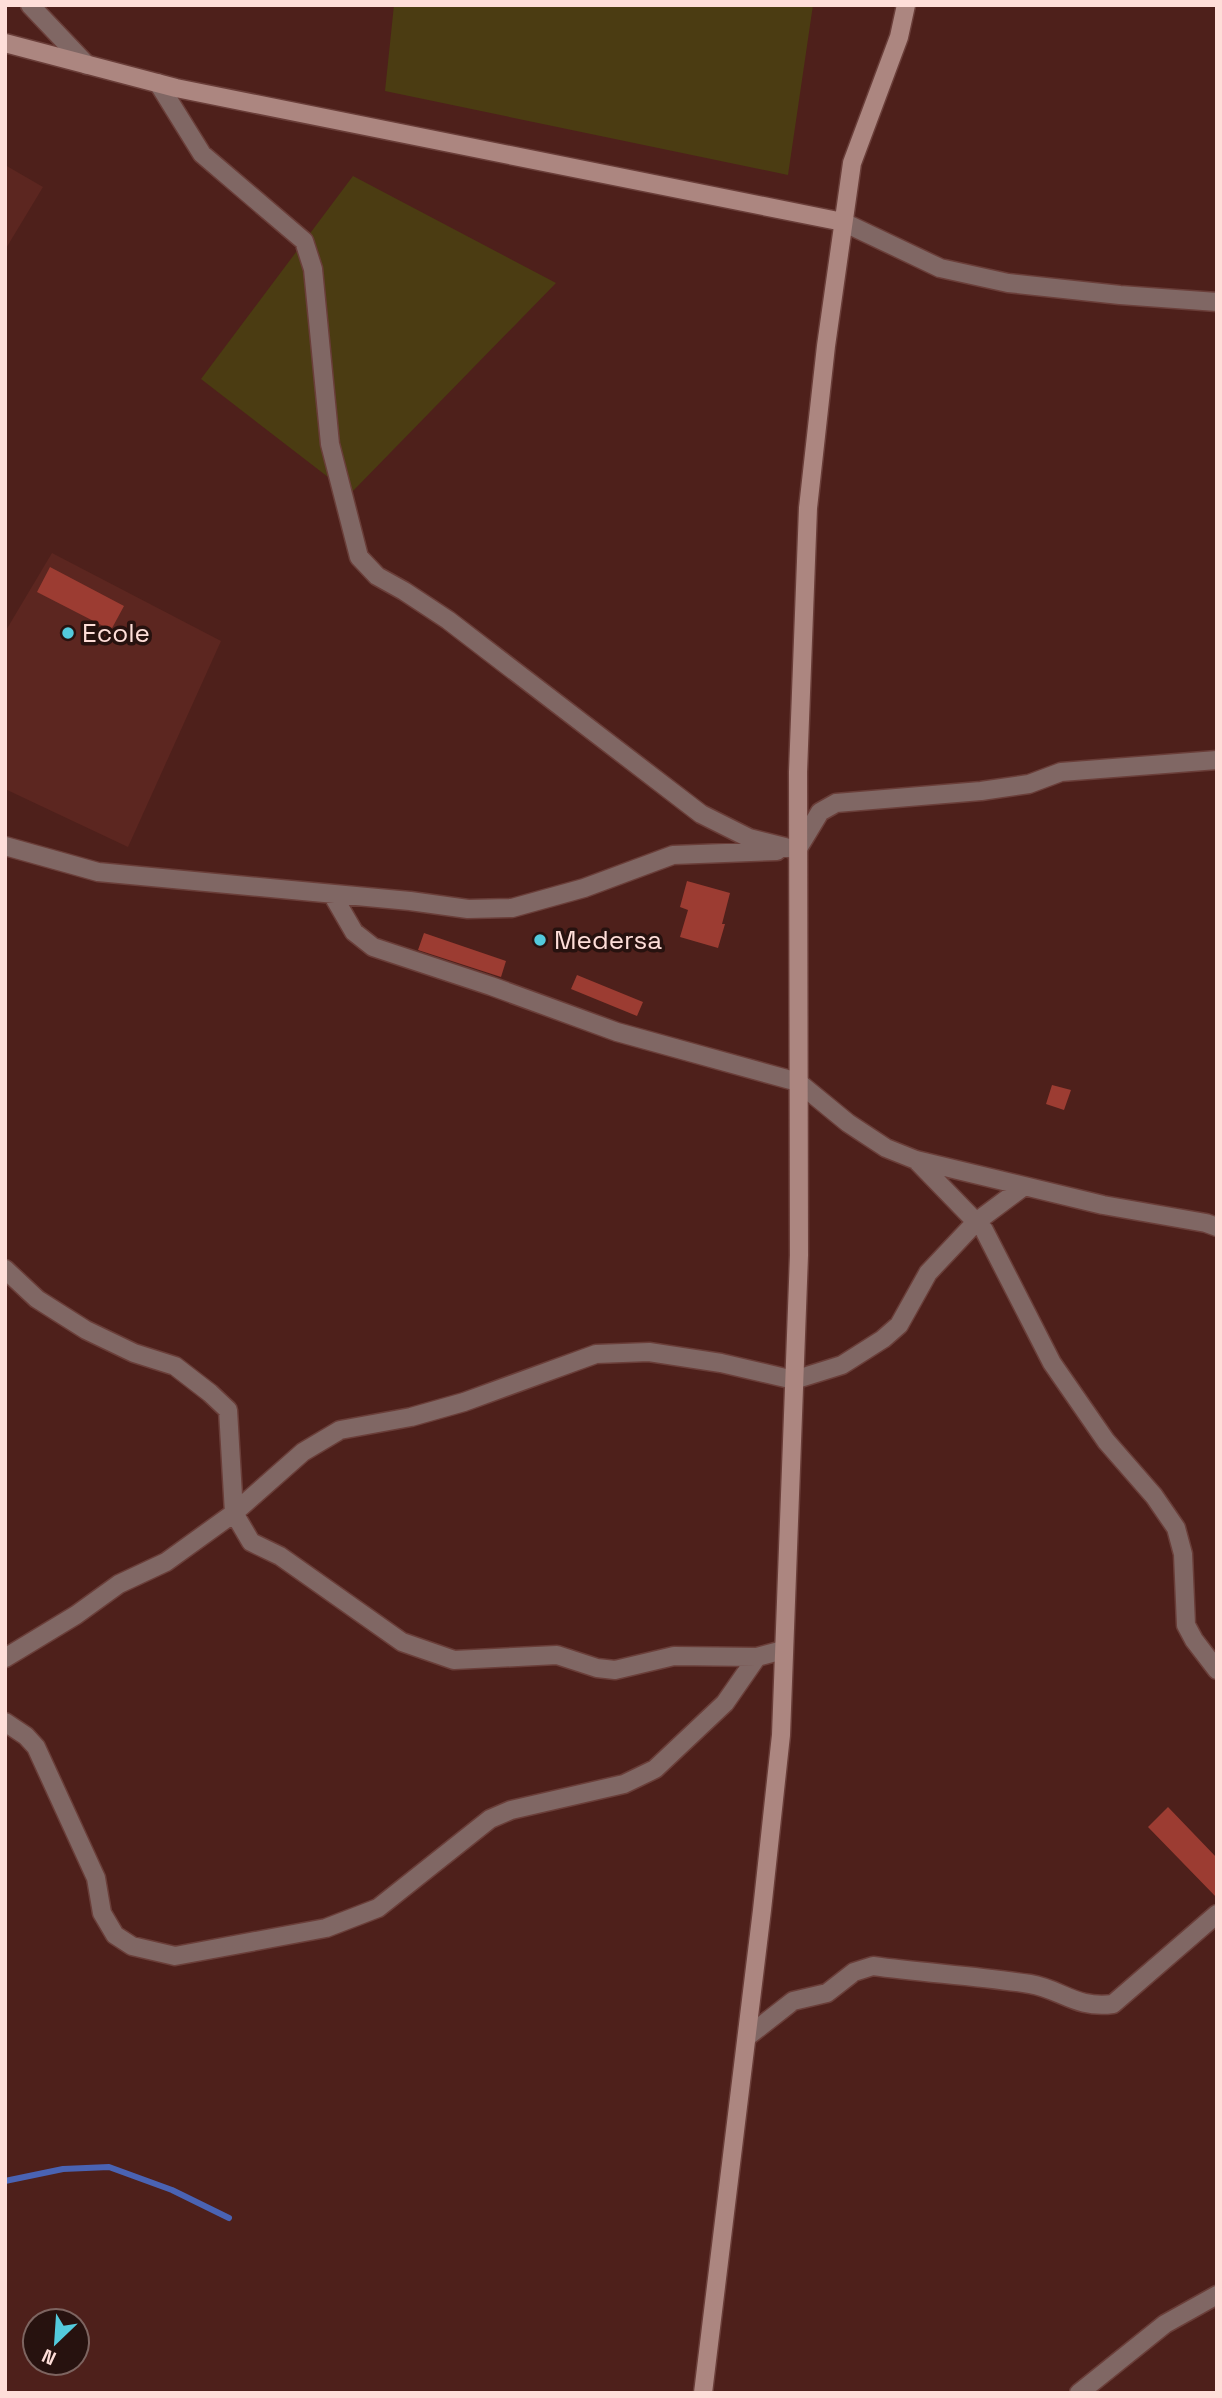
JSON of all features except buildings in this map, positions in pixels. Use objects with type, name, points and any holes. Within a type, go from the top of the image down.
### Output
[{"type":"street","points":[[30,5],[87,65]]},
{"type":"street","points":[[704,2393],[781,1735],[799,1255],[797,850],[808,508],[826,346],[852,163],[899,37],[906,5]]},
{"type":"street","points":[[5,43],[158,83],[844,222],[940,268],[1008,283],[1217,302]]},
{"type":"street","points":[[158,83],[202,154],[304,241],[313,269],[330,444],[359,557],[377,576],[404,590],[448,620],[701,814],[749,838],[797,850]]},
{"type":"street","points":[[797,850],[820,812],[835,803],[1029,785],[1061,772],[1217,760]]},
{"type":"street","points":[[5,846],[98,872],[410,901],[468,909],[512,908],[584,888],[673,855],[797,850]]},
{"type":"street","points":[[332,894],[354,932],[373,947],[617,1032],[798,1082],[848,1123],[886,1148],[916,1160],[1103,1205],[1217,1227]]},
{"type":"street","points":[[916,1160],[984,1230],[1052,1363],[1105,1441],[1154,1496],[1176,1528],[1183,1554],[1186,1625],[1217,1670]]},
{"type":"street","points":[[5,1658],[76,1615],[120,1584],[166,1562],[234,1513],[303,1452],[340,1430],[411,1417],[451,1406],[596,1354],[649,1352],[722,1363],[794,1380],[842,1365],[899,1325],[928,1273],[976,1222],[1023,1186]]},
{"type":"street","points":[[5,1269],[37,1299],[86,1330],[134,1353],[175,1366],[210,1393],[228,1410],[234,1513],[251,1542],[280,1556],[402,1642],[454,1660],[557,1655],[597,1668],[615,1670],[674,1656],[757,1657],[783,1650]]},
{"type":"street","points":[[5,1721],[36,1746],[96,1878],[102,1913],[115,1935],[132,1946],[175,1956],[326,1928],[378,1908],[490,1819],[512,1810],[624,1784],[655,1769],[725,1703],[757,1657]]},
{"type":"street","points":[[747,2037],[793,2001],[827,1993],[854,1972],[873,1966],[1033,1984],[1076,2001],[1097,2006],[1113,2004],[1217,1914]]},
{"type":"street","points":[[1079,2393],[1165,2324],[1217,2295]]},
{"type":"shaded area","points":[[394,5],[813,5],[788,175],[385,91]]},
{"type":"shaded area","points":[[5,165],[43,187],[5,250]]},
{"type":"shaded area","points":[[353,176],[556,283],[350,494],[201,379]]},
{"type":"shaded area","points":[[52,553],[221,641],[128,847],[5,789],[5,632]]},
{"type":"waterway","points":[[5,2181],[63,2169],[109,2167],[172,2190],[229,2218]]},
{"type":"place","name":"Ecole","points":[[68,633]]},
{"type":"place","name":"Medersa","points":[[540,940]]}]
